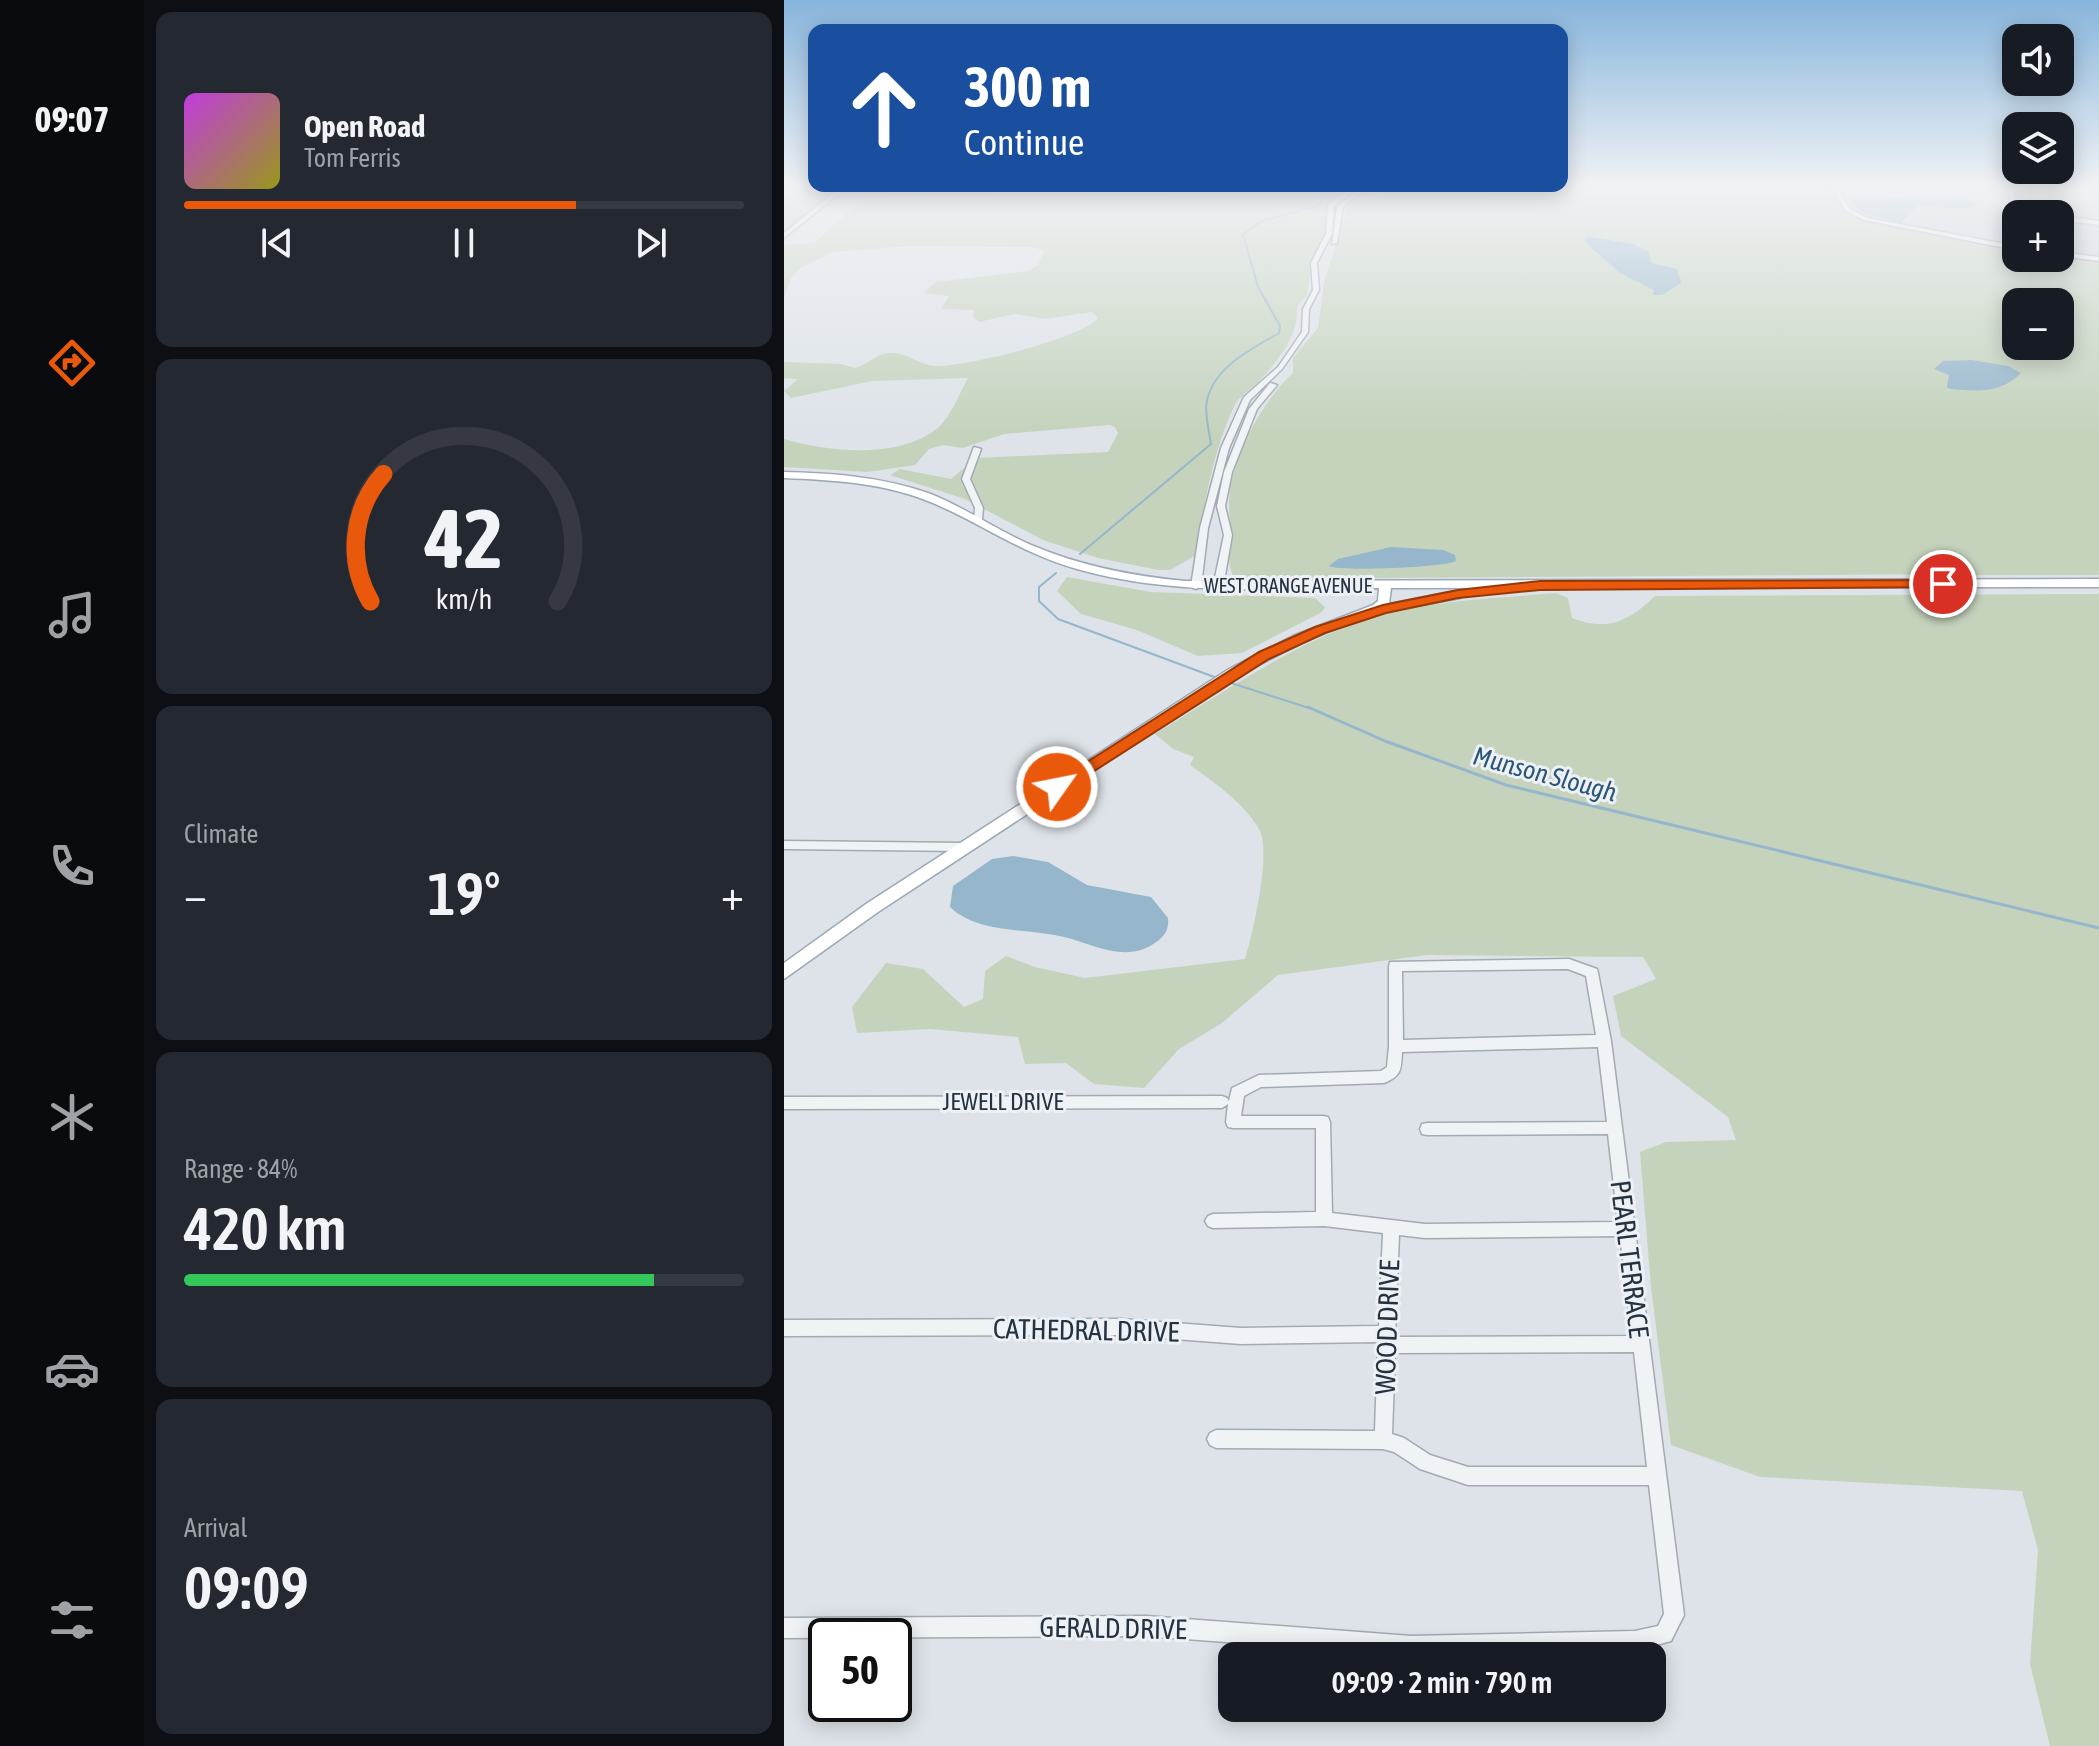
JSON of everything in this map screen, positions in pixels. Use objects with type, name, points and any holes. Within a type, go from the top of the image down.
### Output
[{"type":"main road","name":"WEST ORANGE AVENUE","points":[[784,475],[843,479],[906,491],[978,520],[1023,545],[1062,561],[1125,577],[1196,586],[2099,583]]},
{"type":"main road","points":[[784,972],[964,847],[1234,672],[1298,639],[1368,613],[1448,595],[1540,585]]},
{"type":"main road","points":[[1368,613],[1383,604],[1385,586]]},
{"type":"street","points":[[1315,268],[1317,278]]},
{"type":"street","points":[[1196,586],[1204,528],[1229,437],[1247,399],[1286,359],[1306,329],[1306,309],[1315,293],[1322,268]]},
{"type":"street","points":[[1218,587],[1228,535],[1221,506],[1228,472],[1253,409],[1282,375],[1286,359]]},
{"type":"street","points":[[977,449],[966,479],[979,508],[978,520]]},
{"type":"street","points":[[784,845],[964,847]]},
{"type":"street","name":"PEARL TERRACE","points":[[1396,1046],[1395,966],[1580,966],[1595,979],[1657,1476]]},
{"type":"street","points":[[1324,1219],[1323,1122],[1233,1122],[1237,1092],[1244,1086],[1259,1081],[1384,1077],[1394,1070],[1396,1046],[1604,1041]]},
{"type":"street","name":"JEWELL DRIVE","points":[[784,1103],[1222,1102]]},
{"type":"street","points":[[1427,1129],[1614,1128]]},
{"type":"street","name":"WOOD DRIVE","points":[[1213,1221],[1324,1219],[1370,1222],[1391,1229],[1383,1440]]},
{"type":"street","points":[[1391,1229],[1627,1229]]},
{"type":"street","name":"CATHEDRAL DRIVE","points":[[784,1328],[1121,1327],[1241,1336],[1641,1344]]},
{"type":"street","points":[[1216,1439],[1383,1440],[1398,1444],[1426,1463],[1468,1476],[1657,1476]]},
{"type":"street","name":"GERALD DRIVE","points":[[784,1628],[1146,1626],[1411,1646],[1635,1641],[1664,1634],[1674,1615],[1657,1476]]},
{"type":"shaded area","points":[[2081,268],[2099,268],[2099,288]]},
{"type":"green space","points":[[784,268],[800,268],[791,278],[784,297]]},
{"type":"green space","points":[[1032,268],[1311,268],[1307,295],[1297,307],[1295,328],[1286,347],[1256,384],[1238,400],[1229,418],[1211,477],[1198,554],[1170,570],[1098,558],[1043,540],[965,499],[890,475],[900,469],[951,479],[976,458],[1108,452],[1118,433],[1115,427],[1109,425],[1004,434],[963,448],[943,445],[929,449],[915,465],[867,472],[784,467],[784,439],[843,450],[864,450],[905,445],[923,438],[943,422],[968,378],[872,381],[791,398],[784,391],[798,379],[784,378],[784,362],[842,364],[854,368],[882,354],[893,353],[929,365],[948,365],[1047,343],[1088,326],[1098,318],[1092,312],[1045,319],[1014,314],[979,322],[973,317],[974,310],[941,309],[949,296],[923,293],[936,282]]},
{"type":"green space","points":[[1328,268],[2002,268],[2002,272],[2074,272],[2074,268],[2099,268],[2099,575],[1957,575],[1947,560],[1952,574],[1235,579],[1229,562],[1229,505],[1230,488],[1241,451],[1259,415],[1293,373],[1293,358],[1318,328]]},
{"type":"green space","points":[[1067,577],[1151,592],[1315,598],[1325,607],[1322,612],[1242,653],[1198,656],[1137,630],[1081,614],[1057,591]]},
{"type":"green space","points":[[1556,593],[1568,598],[1572,618],[1596,624],[1627,618],[1655,596],[2099,594],[2099,1746],[2050,1746],[2030,1664],[2038,1550],[2022,1491],[1760,1477],[1671,1445],[1651,1287],[1640,1152],[1666,1142],[1736,1140],[1728,1117],[1621,1036],[1613,996],[1656,979],[1643,957],[1427,955],[1278,975],[1222,1023],[1179,1049],[1144,1088],[1094,1084],[1066,1063],[1025,1064],[1018,1037],[930,1029],[857,1033],[852,1007],[886,963],[923,969],[964,1007],[983,999],[985,971],[1006,956],[1035,967],[1085,978],[1245,959],[1262,873],[1259,829],[1237,802],[1190,765],[1194,757],[1173,749],[1155,734],[1264,667],[1351,625],[1424,606]]},
{"type":"water","points":[[1615,268],[1675,268],[1681,283],[1662,295],[1653,295],[1654,290]]},
{"type":"water","points":[[1972,360],[2008,366],[2021,373],[1997,388],[1970,390],[1950,389],[1947,387],[1949,375],[1934,369],[1943,361]]},
{"type":"water","points":[[1391,547],[1443,550],[1455,555],[1456,561],[1393,568],[1329,566],[1338,559]]},
{"type":"water","points":[[1013,856],[1048,862],[1087,885],[1151,897],[1168,918],[1164,935],[1136,951],[1112,951],[1050,934],[989,926],[961,916],[950,907],[953,886],[992,859]]},
{"type":"waterway","name":"Munson Slough","points":[[1080,554],[1211,444],[1206,410],[1211,388],[1226,368],[1279,333],[1280,326],[1258,287],[1253,268]]},
{"type":"waterway","name":"Munson Slough","points":[[1056,573],[1039,587],[1039,601],[1058,619],[1217,678]]},
{"type":"waterway","name":"Munson Slough","points":[[1228,682],[1312,709]]},
{"type":"waterway","name":"Munson Slough","points":[[1308,707],[1385,741],[1506,785],[2099,928]]},
{"type":"route","points":[[1057,787],[1264,655],[1356,616],[1383,609],[1437,597],[1540,585],[1943,584]]}]
